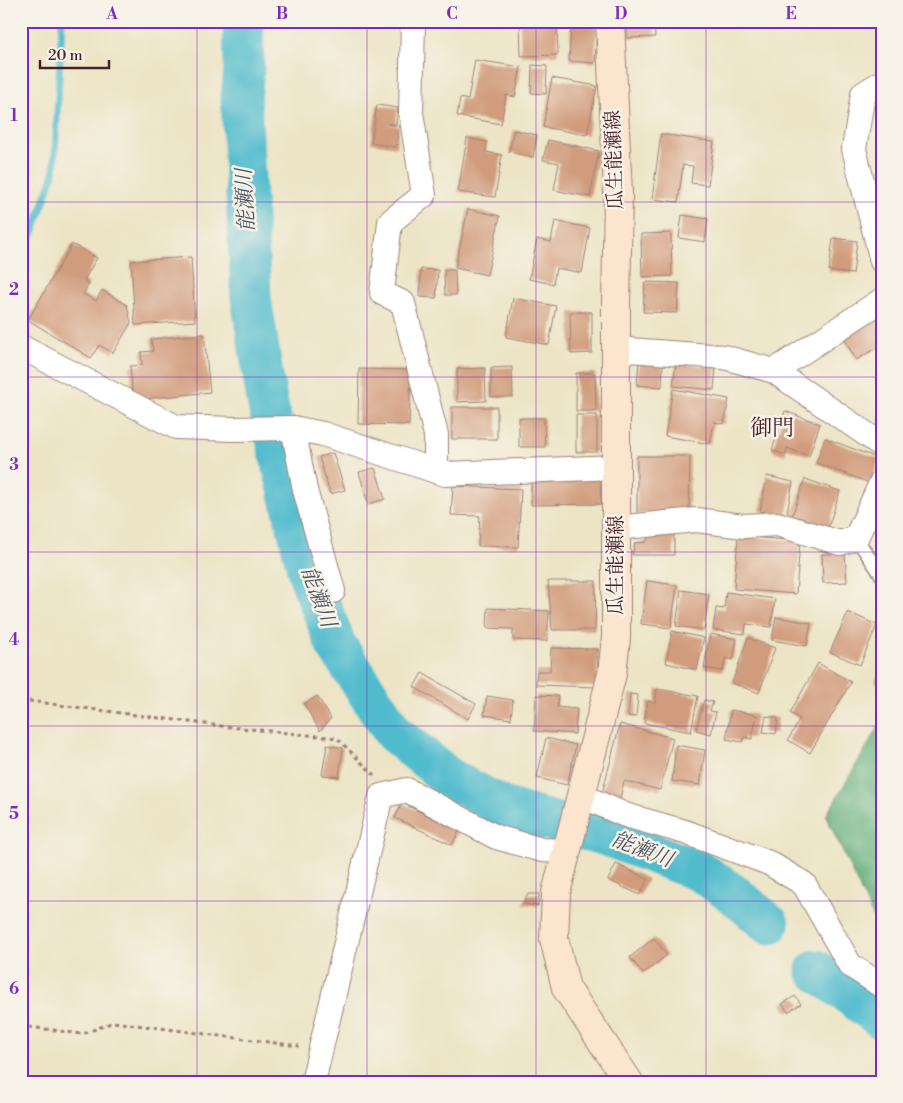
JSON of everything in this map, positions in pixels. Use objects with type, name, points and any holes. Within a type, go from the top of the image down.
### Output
[{"type":"main road","name":"瓜生能瀬線","points":[[610,21],[618,194],[616,638],[612,674],[556,893],[554,938],[566,988],[629,1082]]},
{"type":"street","points":[[413,21],[411,113],[424,195],[390,222],[382,293],[403,304],[436,435],[436,471]]},
{"type":"street","points":[[882,82],[862,94],[854,149],[882,261]]},
{"type":"street","points":[[774,371],[882,300]]},
{"type":"street","points":[[21,346],[176,427],[233,429],[293,428],[323,434],[445,474],[616,467]]},
{"type":"street","points":[[616,349],[724,357],[774,371],[882,445]]},
{"type":"street","points":[[293,428],[305,490],[333,591]]},
{"type":"street","points":[[616,528],[696,520],[744,526],[777,524],[840,543],[856,538],[882,481]]},
{"type":"street","points":[[313,1082],[381,796],[407,790],[496,837],[542,850],[567,851]]},
{"type":"street","points":[[582,796],[625,815],[685,832],[769,863],[804,884],[850,965],[882,986]]},
{"type":"lane","points":[[856,538],[882,576]]},
{"type":"path","points":[[21,700],[221,726],[337,738],[391,794]]},
{"type":"path","points":[[21,1026],[83,1034],[113,1022],[321,1048]]},
{"type":"green space","points":[[882,721],[882,927],[874,919],[826,816]]},
{"type":"building","points":[[520,21],[557,21],[558,55],[521,56]]},
{"type":"building","points":[[627,21],[654,21],[655,37],[627,38]]},
{"type":"building","points":[[571,24],[597,26],[595,63],[569,61]]},
{"type":"building","points":[[475,60],[521,67],[515,97],[506,95],[501,124],[457,116],[460,98],[468,100]]},
{"type":"building","points":[[532,65],[547,66],[546,94],[531,93]]},
{"type":"building","points":[[552,78],[597,86],[587,135],[543,127]]},
{"type":"building","points":[[377,105],[398,108],[396,124],[387,124],[399,126],[396,147],[371,143]]},
{"type":"building","points":[[514,130],[537,135],[533,157],[509,152]]},
{"type":"building","points":[[661,134],[714,142],[708,185],[691,183],[693,166],[683,165],[678,202],[652,199]]},
{"type":"building","points":[[467,138],[487,142],[486,152],[502,155],[495,197],[458,192]]},
{"type":"building","points":[[548,140],[599,151],[590,197],[554,190],[559,163],[543,160]]},
{"type":"building","points":[[468,209],[500,216],[487,275],[455,268]]},
{"type":"building","points":[[682,215],[708,219],[705,242],[679,238]]},
{"type":"building","points":[[555,221],[590,228],[582,273],[556,268],[553,284],[529,279],[537,239],[551,242]]},
{"type":"building","points":[[671,233],[672,276],[642,277],[641,234]]},
{"type":"building","points":[[833,238],[857,241],[853,274],[829,271]]},
{"type":"building","points":[[72,244],[97,258],[84,280],[89,284],[83,294],[96,301],[102,290],[127,305],[131,323],[113,353],[99,345],[91,358],[28,320]]},
{"type":"building","points":[[191,257],[195,321],[135,325],[131,261]]},
{"type":"building","points":[[421,269],[438,270],[436,298],[420,297]]},
{"type":"building","points":[[444,270],[455,270],[456,295],[445,295]]},
{"type":"building","points":[[645,282],[679,283],[677,313],[643,312]]},
{"type":"building","points":[[513,298],[556,306],[549,345],[506,337]]},
{"type":"building","points":[[879,311],[882,317],[882,345],[856,360],[841,333]]},
{"type":"building","points":[[570,312],[592,312],[592,353],[571,354]]},
{"type":"building","points":[[204,334],[210,392],[133,400],[130,366],[142,365],[141,352],[153,351],[151,339]]},
{"type":"building","points":[[639,360],[663,361],[662,387],[637,385]]},
{"type":"building","points":[[676,363],[716,367],[714,390],[673,386]]},
{"type":"building","points":[[512,367],[513,397],[491,397],[491,368]]},
{"type":"building","points":[[485,368],[486,401],[457,402],[457,369]]},
{"type":"building","points":[[359,369],[411,370],[409,425],[358,424]]},
{"type":"building","points":[[576,373],[595,373],[596,411],[576,411]]},
{"type":"building","points":[[673,389],[729,399],[724,424],[714,422],[710,444],[665,436]]},
{"type":"building","points":[[452,407],[497,407],[497,439],[452,439]]},
{"type":"building","points":[[785,411],[820,424],[809,456],[787,448],[785,455],[772,450]]},
{"type":"building","points":[[576,415],[597,415],[597,452],[576,452]]},
{"type":"building","points":[[519,418],[544,418],[545,447],[519,447]]},
{"type":"building","points":[[825,438],[880,459],[870,483],[816,463]]},
{"type":"building","points":[[333,453],[345,490],[330,494],[319,457]]},
{"type":"building","points":[[637,456],[690,456],[689,514],[637,514]]},
{"type":"building","points":[[375,468],[385,499],[368,504],[359,472]]},
{"type":"building","points":[[767,476],[793,482],[786,517],[760,511]]},
{"type":"building","points":[[531,479],[600,479],[601,504],[531,505]]},
{"type":"building","points":[[805,479],[840,491],[828,528],[792,516]]},
{"type":"building","points":[[453,486],[521,489],[518,547],[478,546],[480,516],[451,515]]},
{"type":"building","points":[[674,535],[674,555],[632,555],[635,543],[646,542],[649,536]]},
{"type":"building","points":[[738,536],[800,541],[796,594],[734,589]]},
{"type":"building","points":[[822,554],[845,554],[847,582],[823,583]]},
{"type":"building","points":[[548,581],[596,581],[595,630],[552,630]]},
{"type":"building","points":[[647,581],[677,585],[671,628],[641,624]]},
{"type":"building","points":[[681,590],[709,594],[704,630],[676,626]]},
{"type":"building","points":[[726,592],[775,599],[771,627],[746,624],[745,634],[713,630],[716,608],[724,609]]},
{"type":"building","points":[[488,608],[549,611],[547,641],[513,640],[513,629],[487,628]]},
{"type":"building","points":[[848,612],[877,625],[860,665],[830,652]]},
{"type":"building","points":[[776,617],[811,623],[807,646],[772,640]]},
{"type":"building","points":[[672,631],[704,638],[697,670],[666,663]]},
{"type":"building","points":[[710,634],[737,639],[733,660],[725,658],[723,671],[704,668]]},
{"type":"building","points":[[748,638],[775,648],[759,693],[732,683]]},
{"type":"building","points":[[551,648],[598,649],[597,687],[536,685],[537,671],[550,671]]},
{"type":"building","points":[[882,662],[882,684],[875,682]]},
{"type":"building","points":[[818,663],[851,682],[810,753],[788,740],[800,719],[790,713]]},
{"type":"building","points":[[422,673],[476,704],[468,719],[414,687]]},
{"type":"building","points":[[657,689],[698,696],[691,732],[644,723],[648,701],[655,703]]},
{"type":"building","points":[[630,694],[638,695],[636,717],[628,716]]},
{"type":"building","points":[[536,695],[558,696],[557,707],[577,709],[575,734],[534,731]]},
{"type":"building","points":[[317,696],[331,718],[320,731],[304,704]]},
{"type":"building","points":[[487,696],[513,700],[511,719],[484,715]]},
{"type":"building","points":[[704,700],[713,702],[710,711],[716,712],[711,734],[696,730]]},
{"type":"building","points":[[731,710],[757,715],[752,739],[744,737],[743,742],[726,739]]},
{"type":"building","points":[[766,716],[778,718],[776,734],[763,732]]},
{"type":"building","points":[[620,724],[673,738],[660,790],[624,781],[620,799],[602,794]]},
{"type":"building","points":[[546,738],[576,745],[567,785],[537,778]]},
{"type":"building","points":[[327,745],[343,748],[339,777],[322,775]]},
{"type":"building","points":[[676,745],[705,750],[700,785],[672,781]]},
{"type":"building","points":[[402,803],[459,831],[452,845],[395,818]]},
{"type":"building","points":[[616,864],[648,879],[640,895],[608,880]]},
{"type":"building","points":[[528,894],[539,894],[538,906],[523,904]]},
{"type":"building","points":[[654,938],[667,955],[643,974],[630,957]]},
{"type":"building","points":[[795,996],[801,1004],[788,1012],[782,1004]]},
{"type":"waterway","points":[[21,249],[33,233],[54,173],[62,21]]},
{"type":"waterway","name":"能瀬川","points":[[243,21],[244,69],[241,99],[251,297],[267,401],[308,573],[336,645],[394,733],[449,778],[503,807],[607,836],[701,872],[736,896],[769,924]]},
{"type":"waterway","name":"能瀬川","points":[[816,970],[882,1019]]},
{"type":"district","name":"御門","points":[[772,428]]}]
